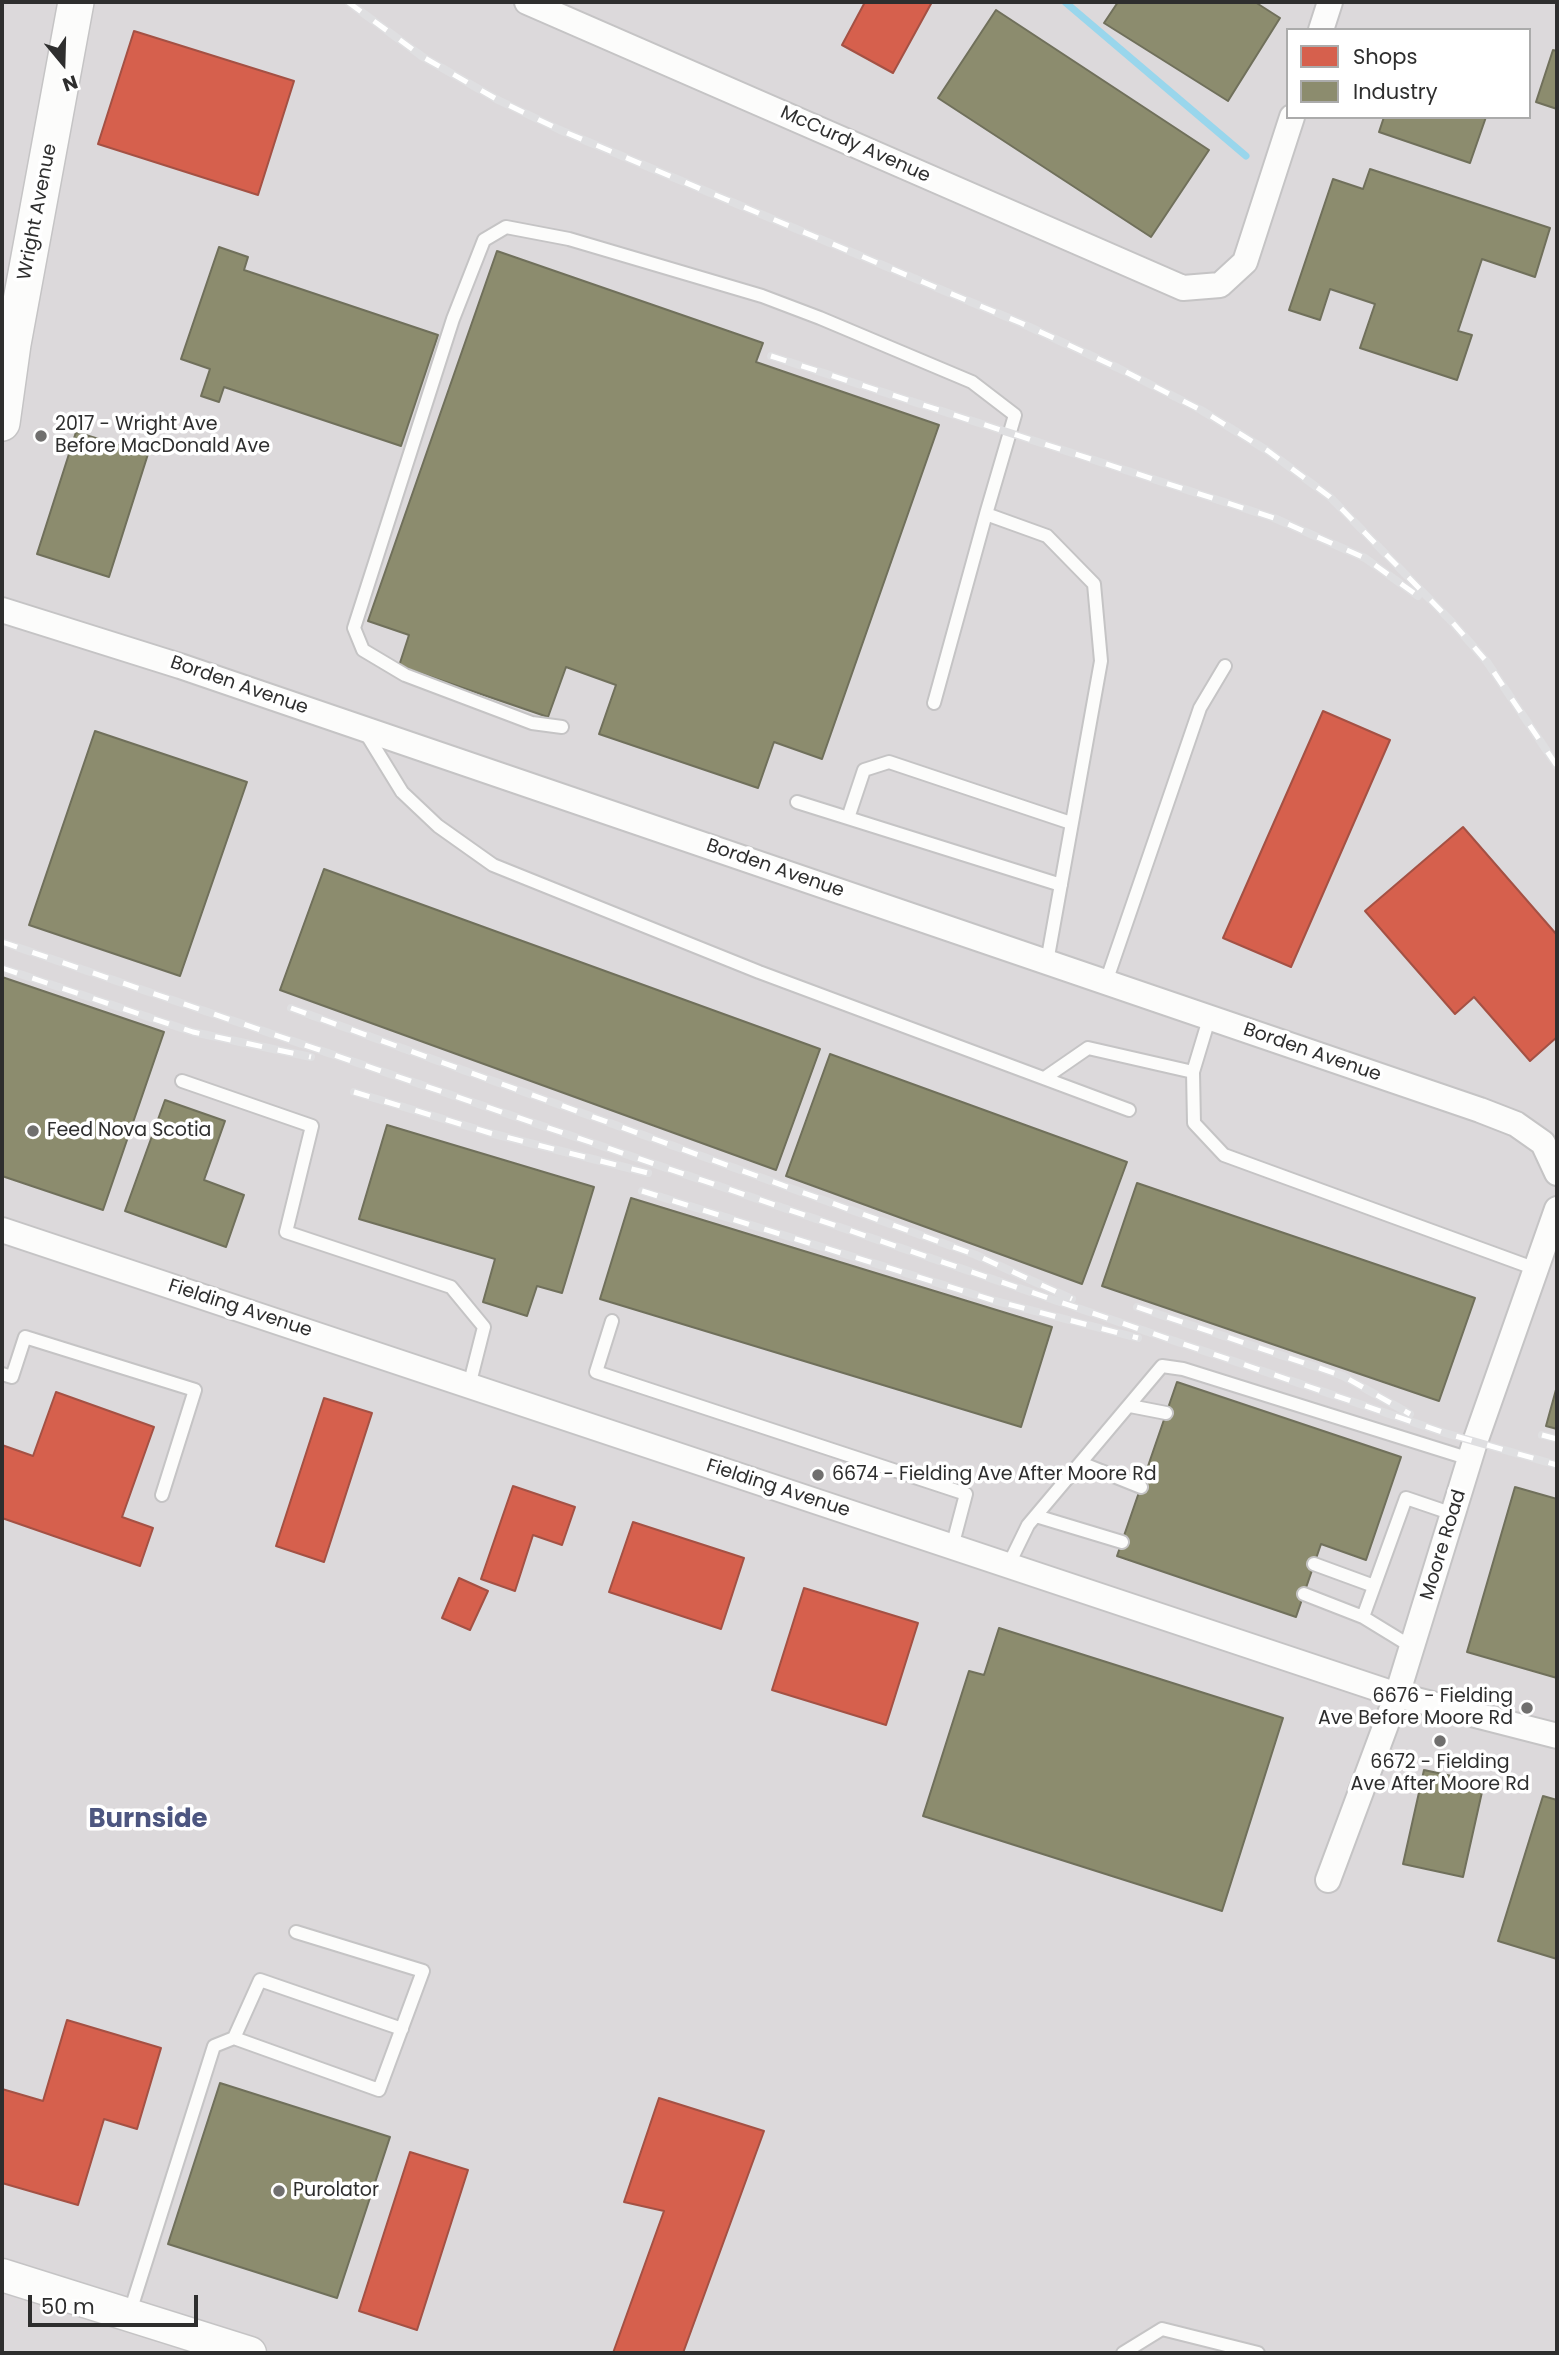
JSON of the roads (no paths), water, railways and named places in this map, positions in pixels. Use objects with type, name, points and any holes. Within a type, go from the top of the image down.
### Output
[{"type":"main road","name":"Wright Avenue","points":[[2,424],[7,342],[76,2]]},
{"type":"street","name":"McCurdy Avenue","points":[[527,2],[1183,288],[1220,285],[1245,262],[1292,119]]},
{"type":"street","points":[[1322,28],[1330,2]]},
{"type":"street","name":"Borden Avenue","points":[[2,610],[363,728],[1480,1110],[1516,1124],[1543,1143],[1557,1173]]},
{"type":"street","name":"Moore Road","points":[[1328,1880],[1397,1695],[1470,1459],[1536,1269],[1551,1247],[1557,1209]]},
{"type":"street","name":"Fielding Avenue","points":[[2,1230],[1397,1695],[1557,1736]]},
{"type":"street","points":[[2,2275],[250,2353]]},
{"type":"lane","points":[[562,727],[532,723],[405,675],[363,650],[354,628],[453,319],[484,240],[506,226],[569,239],[762,296],[972,382],[1015,415],[934,703]]},
{"type":"lane","points":[[986,514],[1047,536],[1094,584],[1101,660],[1047,962]]},
{"type":"lane","points":[[1105,982],[1200,708],[1225,666]]},
{"type":"lane","points":[[363,728],[402,792],[438,826],[493,865],[760,972],[1129,1110]]},
{"type":"lane","points":[[848,818],[864,770],[889,762],[1071,823]]},
{"type":"lane","points":[[797,802],[1061,885]]},
{"type":"lane","points":[[1209,1019],[1193,1072],[1194,1123],[1224,1155],[1536,1269]]},
{"type":"lane","points":[[1046,1077],[1088,1048],[1193,1072]]},
{"type":"lane","points":[[182,1081],[312,1126],[286,1232],[452,1287],[484,1327],[469,1385]]},
{"type":"lane","points":[[612,1321],[596,1371],[966,1494],[952,1547]]},
{"type":"lane","points":[[2,1374],[12,1377],[25,1337],[195,1390],[162,1495]]},
{"type":"lane","points":[[1008,1566],[1028,1525],[1162,1366],[1183,1368],[1470,1459]]},
{"type":"lane","points":[[1130,1406],[1166,1413]]},
{"type":"lane","points":[[1081,1463],[1141,1487]]},
{"type":"lane","points":[[1363,1617],[1406,1499],[1453,1514]]},
{"type":"lane","points":[[1036,1516],[1122,1542]]},
{"type":"lane","points":[[1314,1564],[1374,1586]]},
{"type":"lane","points":[[1304,1594],[1363,1617],[1412,1647]]},
{"type":"lane","points":[[129,2315],[214,2046],[234,2038],[379,2090],[423,1971],[296,1932]]},
{"type":"lane","points":[[234,2038],[260,1980],[402,2029]]},
{"type":"lane","points":[[1123,2353],[1163,2329],[1258,2353]]},
{"type":"waterway","points":[[1065,2],[1246,156]]},
{"type":"railway","points":[[348,2],[423,57],[498,100],[560,130],[1021,323],[1201,410],[1268,451],[1330,497],[1453,623],[1487,662],[1557,766]]},
{"type":"railway","points":[[771,356],[1274,518],[1365,558],[1418,596]]},
{"type":"railway","points":[[2,942],[1445,1433],[1557,1465]]},
{"type":"railway","points":[[2,968],[193,1032],[311,1057]]},
{"type":"railway","points":[[291,1008],[976,1255],[1072,1299]]},
{"type":"railway","points":[[354,1092],[490,1133],[648,1173]]},
{"type":"railway","points":[[642,1191],[992,1300],[1138,1338]]},
{"type":"railway","points":[[1137,1307],[1343,1376],[1410,1414]]},
{"type":"railway","points":[[1542,1435],[1557,1439]]},
{"type":"place","name":"2017 - Wright Ave Before MacDonald Ave","points":[[41,436]]},
{"type":"place","name":"Feed Nova Scotia","points":[[33,1131]]},
{"type":"place","name":"6674 - Fielding Ave After Moore Rd","points":[[818,1475]]},
{"type":"place","name":"6676 - Fielding Ave Before Moore Rd","points":[[1527,1708]]},
{"type":"place","name":"6672 - Fielding Ave After Moore Rd","points":[[1440,1741]]},
{"type":"place","name":"Purolator","points":[[279,2191]]},
{"type":"district","name":"Burnside","points":[[148,1820]]}]
